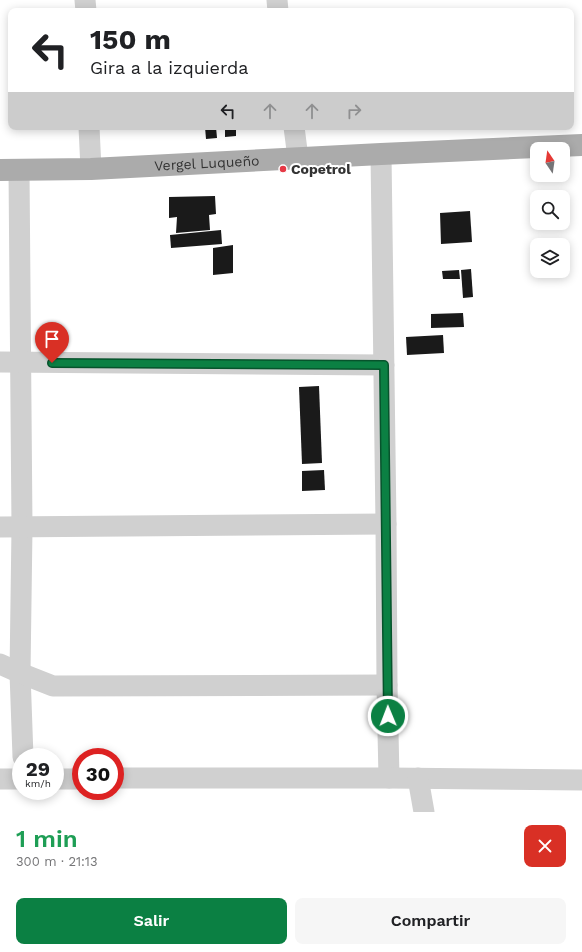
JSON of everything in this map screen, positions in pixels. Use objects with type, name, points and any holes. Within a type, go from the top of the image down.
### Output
[{"type":"main road","name":"Vergel Luqueño","points":[[10,170],[91,169],[582,145]]},
{"type":"street","points":[[90,130],[91,169]]},
{"type":"street","points":[[294,130],[298,158]]},
{"type":"street","points":[[381,154],[389,778]]},
{"type":"street","points":[[10,170],[21,363],[22,528],[20,673],[23,748]]},
{"type":"street","points":[[0,362],[384,365]]},
{"type":"street","points":[[0,527],[386,524]]},
{"type":"street","points":[[0,664],[53,686],[387,685]]},
{"type":"street","points":[[124,778],[418,778],[582,780]]},
{"type":"street","points":[[418,778],[424,812]]},
{"type":"street","points":[[0,779],[12,779]]},
{"type":"building","points":[[205,130],[216,130],[217,138],[206,139]]},
{"type":"building","points":[[225,130],[236,130],[236,136],[225,137]]},
{"type":"building","points":[[215,196],[216,214],[209,215],[210,230],[176,233],[177,217],[169,218],[169,197]]},
{"type":"building","points":[[470,211],[472,242],[441,244],[440,213]]},
{"type":"building","points":[[221,230],[222,244],[171,248],[170,235]]},
{"type":"building","points":[[233,245],[233,273],[213,275],[213,248]]},
{"type":"building","points":[[471,269],[473,297],[463,298],[461,270]]},
{"type":"building","points":[[459,270],[460,279],[443,279],[442,271]]},
{"type":"building","points":[[463,313],[464,327],[431,328],[431,314]]},
{"type":"building","points":[[443,335],[444,353],[407,355],[406,337]]},
{"type":"building","points":[[319,386],[322,463],[302,464],[299,387]]},
{"type":"building","points":[[324,470],[325,490],[302,491],[302,471]]},
{"type":"place","name":"Copetrol","points":[[283,169]]},
{"type":"route","points":[[52,363],[384,365],[388,716]]}]
